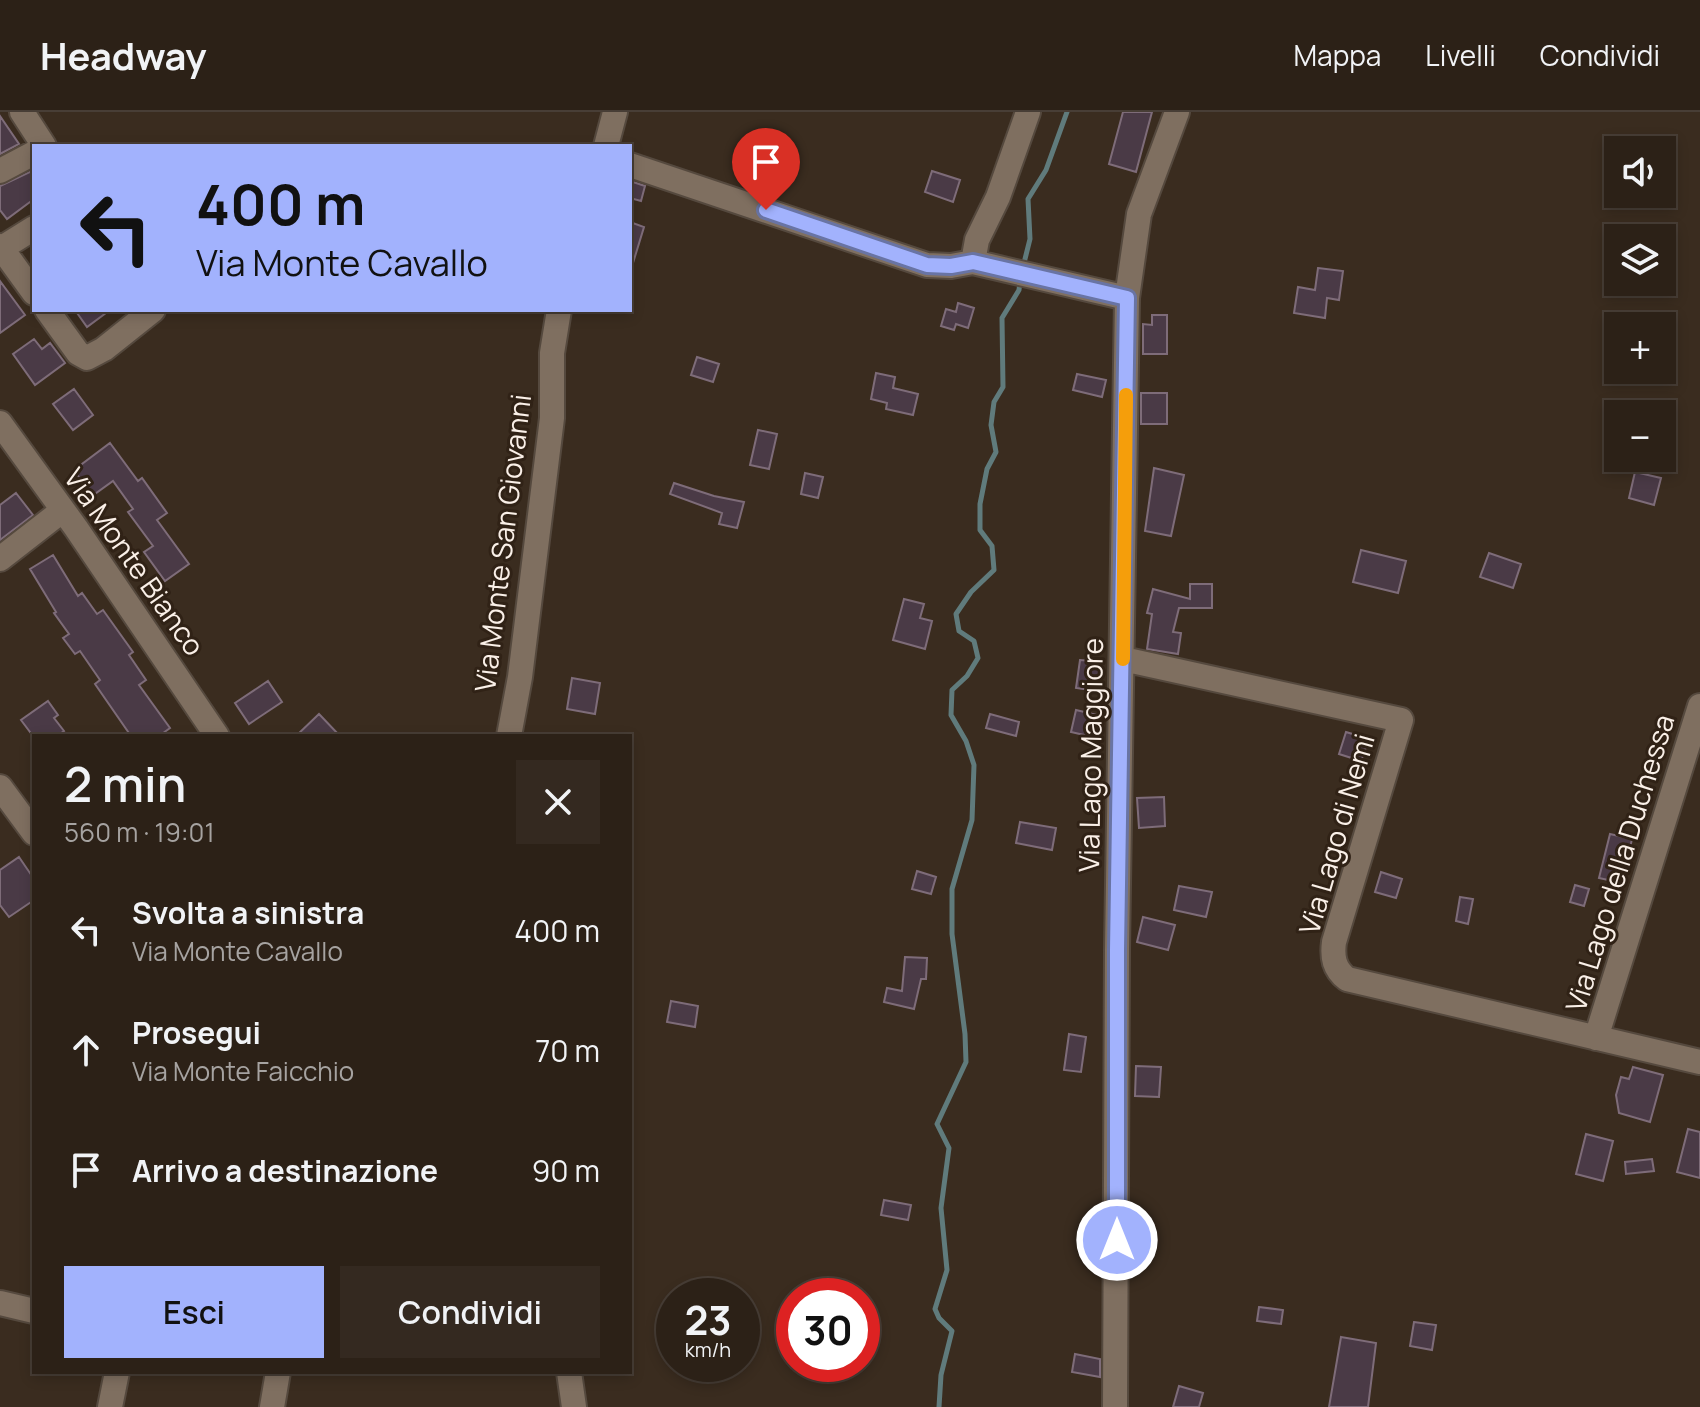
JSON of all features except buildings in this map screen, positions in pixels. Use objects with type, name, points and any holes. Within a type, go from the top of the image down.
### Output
[{"type":"street","points":[[22,112],[43,144]]},
{"type":"street","points":[[607,144],[615,112]]},
{"type":"street","points":[[973,262],[977,240],[998,197],[1028,112]]},
{"type":"street","name":"Via Lago Maggiore","points":[[1115,1407],[1117,950],[1127,298],[1139,214],[1177,112]]},
{"type":"street","points":[[0,171],[32,154]]},
{"type":"street","points":[[632,166],[927,265],[951,266],[973,262],[1127,298]]},
{"type":"street","points":[[32,229],[1,247],[32,290]]},
{"type":"street","points":[[48,312],[81,356],[93,357],[150,312]]},
{"type":"street","name":"Via Monte San Giovanni","points":[[509,734],[520,677],[552,418],[552,353],[559,312]]},
{"type":"street","name":"Via Monte Bianco","points":[[0,423],[216,734]]},
{"type":"street","points":[[0,559],[63,510]]},
{"type":"street","name":"Via Lago di Nemi","points":[[1123,659],[1401,720],[1334,942],[1333,959],[1347,979],[1700,1062]]},
{"type":"street","name":"Via Lago della Duchessa","points":[[1596,1038],[1700,706]]},
{"type":"street","points":[[0,787],[32,830]]},
{"type":"street","points":[[0,1303],[32,1311]]},
{"type":"street","points":[[110,1407],[117,1374]]},
{"type":"street","points":[[272,1407],[278,1374]]},
{"type":"street","points":[[569,1374],[574,1407]]},
{"type":"waterway","points":[[1023,267],[1030,239],[1028,199],[1046,170],[1067,112]]},
{"type":"waterway","points":[[939,1407],[941,1375],[952,1331],[935,1309],[947,1270],[941,1208],[949,1148],[937,1124],[966,1062],[952,934],[952,889],[972,820],[974,765],[966,741],[951,715],[952,690],[967,676],[978,658],[974,641],[959,631],[956,614],[971,592],[994,570],[992,546],[980,530],[980,504],[987,469],[996,452],[991,425],[994,402],[1003,387],[1002,318],[1019,290],[1020,281]]},
{"type":"slow traffic","points":[[1123,659],[1126,395]]},
{"type":"route","points":[[766,210],[927,265],[939,267],[973,262],[1127,298],[1117,950],[1117,1240]]}]
